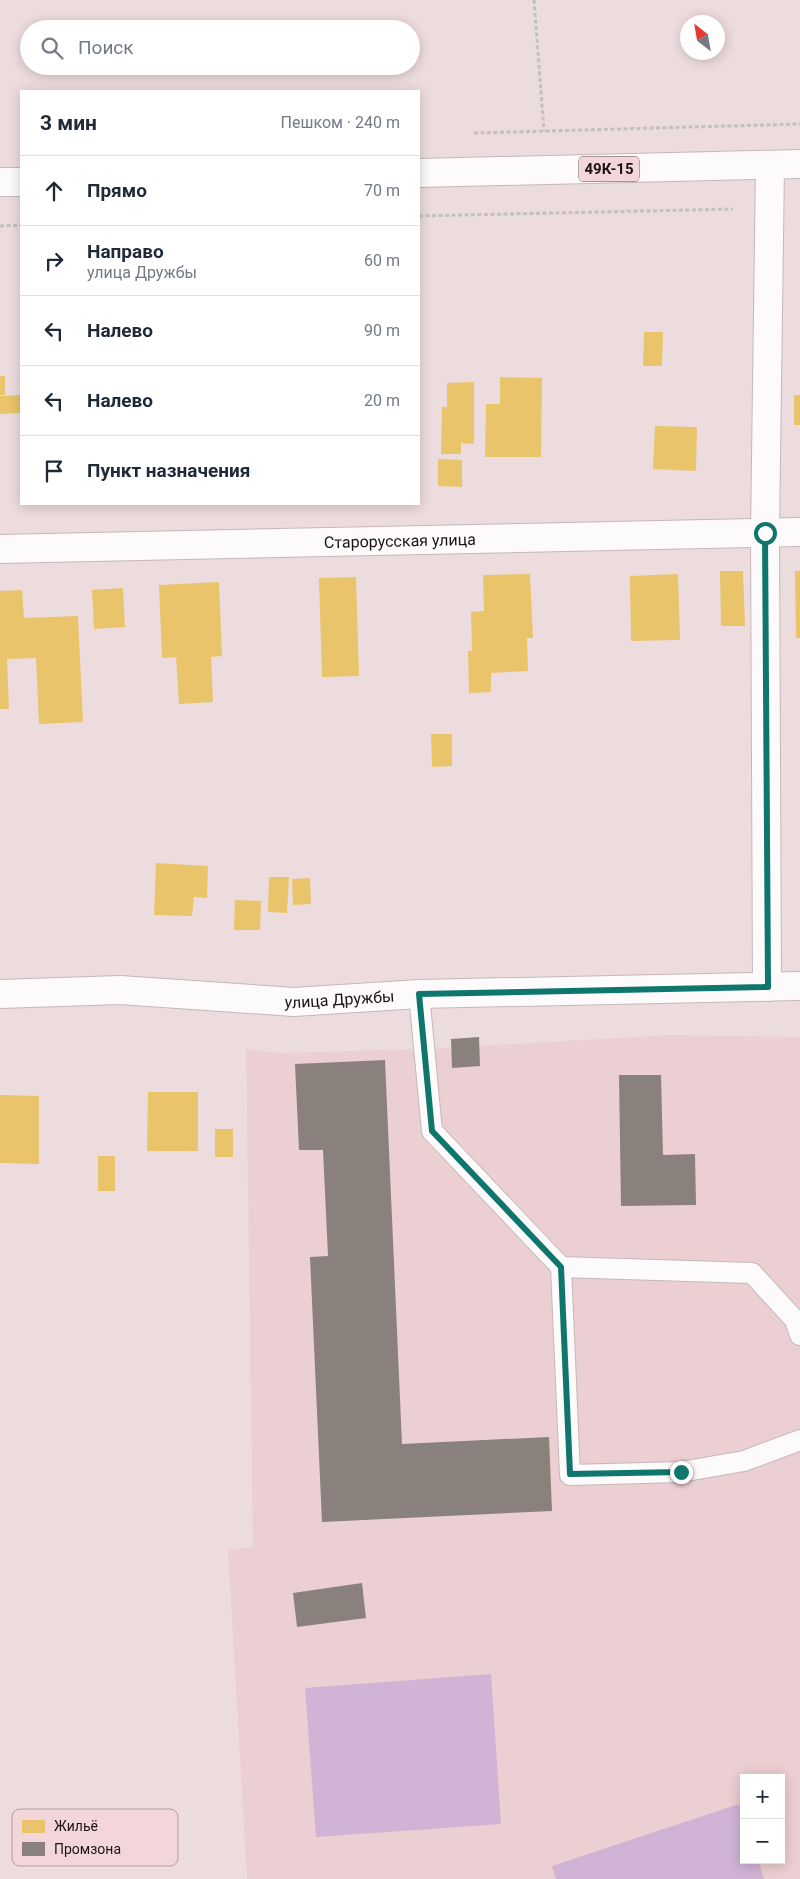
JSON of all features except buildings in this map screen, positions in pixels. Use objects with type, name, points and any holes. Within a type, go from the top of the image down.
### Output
[{"type":"street","name":"49К-15","points":[[420,173],[800,164]]},
{"type":"street","points":[[768,987],[765,533],[770,165]]},
{"type":"street","points":[[0,182],[20,182]]},
{"type":"street","name":"Старорусская улица","points":[[0,549],[800,532]]},
{"type":"street","name":"улица Дружбы","points":[[0,994],[120,990],[294,1002],[419,994],[800,986]]},
{"type":"lane","points":[[419,994],[432,1131],[561,1267],[570,1474],[681,1472],[744,1461],[800,1440]]},
{"type":"lane","points":[[561,1267],[752,1273],[795,1320],[800,1335]]},
{"type":"path","points":[[534,0],[544,131]]},
{"type":"path","points":[[467,133],[800,124]]},
{"type":"path","points":[[420,216],[769,209]]},
{"type":"path","points":[[0,226],[20,225]]},
{"type":"shaded area","points":[[669,1035],[800,1037],[800,1879],[247,1879],[228,1550],[253,1547],[246,1049],[278,1053],[425,1049]]},
{"type":"shaded area","points":[[491,1674],[501,1824],[316,1837],[305,1688]]},
{"type":"shaded area","points":[[739,1804],[740,1864],[759,1864],[764,1879],[556,1879],[552,1866]]},
{"type":"route","points":[[681,1472],[570,1474],[561,1267],[432,1131],[419,994],[768,987],[765,533]]}]
